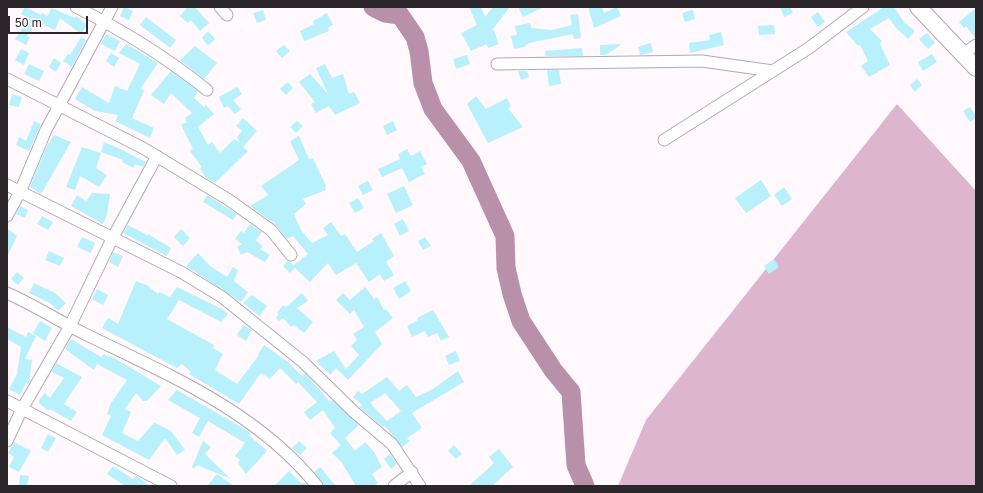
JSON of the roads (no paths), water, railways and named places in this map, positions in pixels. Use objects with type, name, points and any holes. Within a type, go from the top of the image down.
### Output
[{"type":"street","points":[[76,7],[151,48],[177,65],[207,90]]},
{"type":"street","points":[[7,216],[20,192],[46,130],[112,7]]},
{"type":"street","points":[[664,140],[809,48],[863,7]]},
{"type":"street","points":[[918,7],[970,49],[976,68]]},
{"type":"street","points":[[497,64],[702,61],[772,71]]},
{"type":"street","points":[[7,79],[157,156],[229,200],[271,230],[291,255]]},
{"type":"street","points":[[7,441],[22,409],[70,326],[112,239],[157,156]]},
{"type":"street","points":[[7,185],[180,272],[222,297],[303,362],[354,412],[392,444],[420,486]]},
{"type":"street","points":[[7,293],[28,302],[70,326],[207,395],[249,421],[300,464],[317,486]]},
{"type":"street","points":[[7,401],[171,486]]},
{"type":"street","points":[[394,486],[412,472]]},
{"type":"waterway","points":[[373,7],[385,13],[400,15],[415,37],[419,51],[423,83],[433,109],[471,161],[505,236],[506,268],[512,294],[521,321],[553,370],[571,392],[576,465],[585,486]]}]
